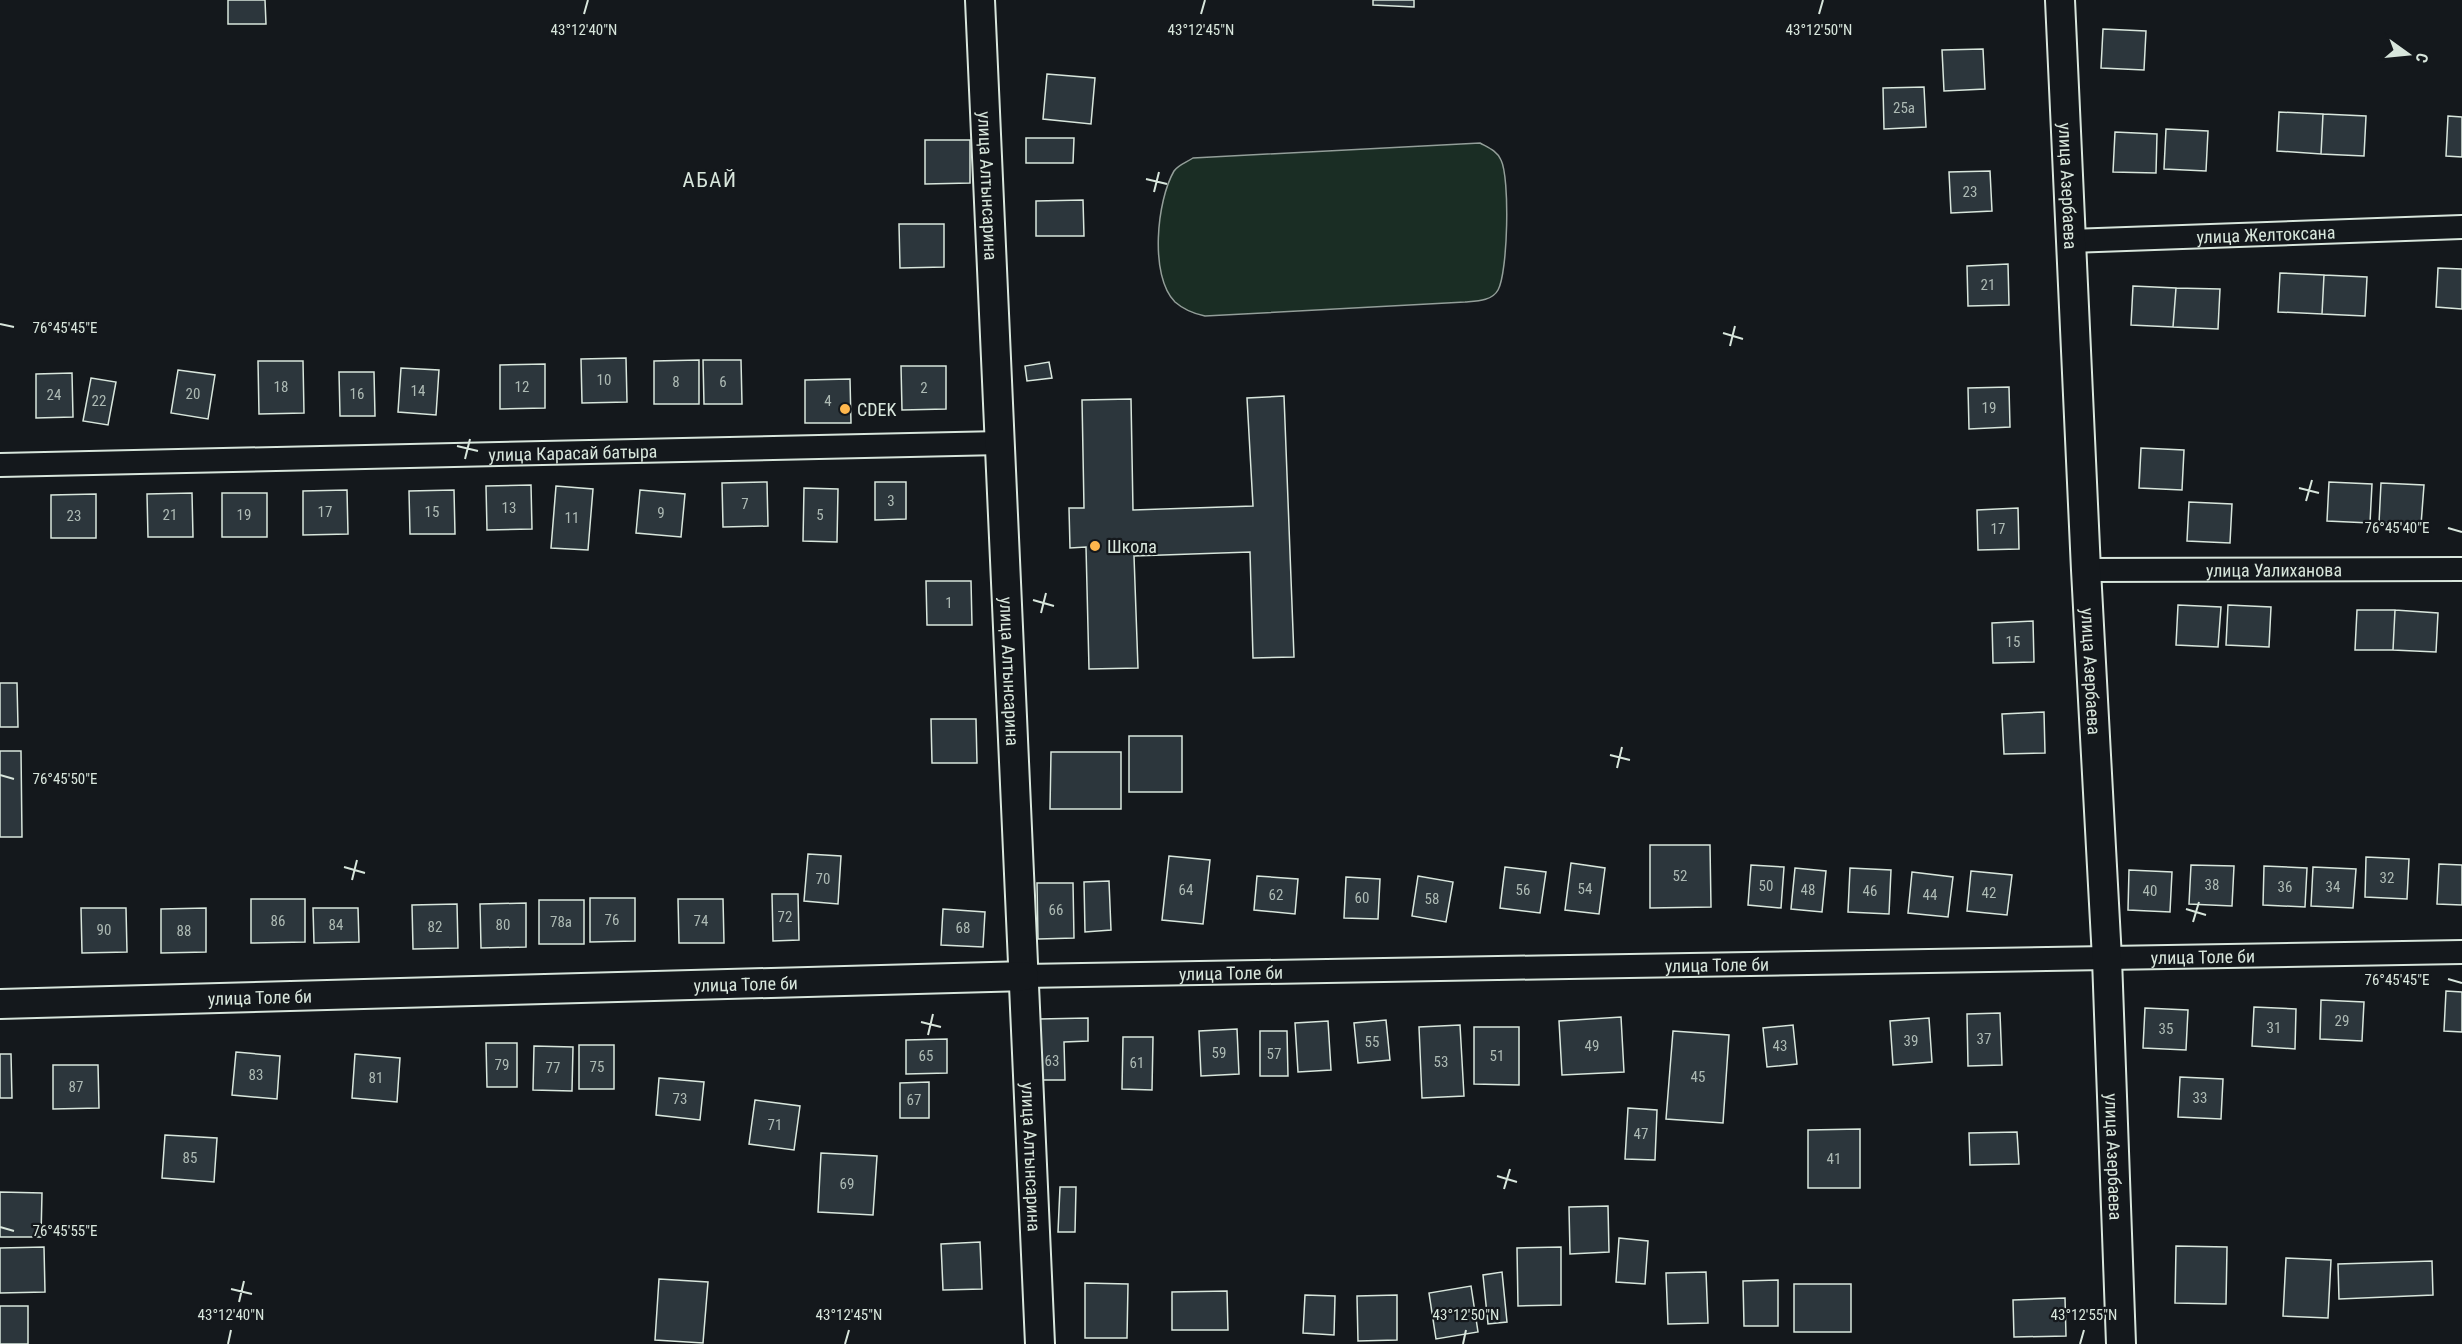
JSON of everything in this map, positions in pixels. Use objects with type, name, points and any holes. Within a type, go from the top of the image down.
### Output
[{"type":"street","name":"улица Алтынсарина","points":[[980,0],[1040,1344]]},
{"type":"street","name":"улица Азербаева","points":[[2060,0],[2086,570],[2107,959],[2121,1344]]},
{"type":"street","name":"улица Желтоксана","points":[[2070,241],[2462,227]]},
{"type":"street","name":"улица Карасай батыра","points":[[0,465],[1001,443]]},
{"type":"street","name":"улица Уалиханова","points":[[2086,570],[2462,569]]},
{"type":"street","name":"улица Толе би","points":[[0,1004],[1024,976],[2462,952]]},
{"type":"green space","points":[[1480,143],[1497,154],[1501,160],[1507,204],[1506,246],[1501,280],[1498,290],[1488,298],[1465,302],[1205,316],[1178,305],[1167,290],[1161,275],[1158,238],[1163,200],[1174,171],[1193,158]]},
{"type":"building","points":[[228,0],[265,0],[266,24],[228,24]]},
{"type":"building","points":[[1373,0],[1414,0],[1414,7],[1373,5]]},
{"type":"building","points":[[2103,29],[2146,31],[2144,70],[2101,68]]},
{"type":"building","points":[[1983,49],[1985,89],[1944,91],[1942,50]]},
{"type":"building","points":[[1047,74],[1095,78],[1091,124],[1043,119]]},
{"type":"building","points":[[1924,87],[1926,127],[1884,129],[1883,88]]},
{"type":"building","points":[[2279,112],[2323,114],[2321,154],[2277,151]]},
{"type":"building","points":[[2323,114],[2366,116],[2364,156],[2321,154]]},
{"type":"building","points":[[2448,116],[2462,117],[2462,157],[2446,156]]},
{"type":"building","points":[[2166,129],[2208,131],[2206,171],[2164,169]]},
{"type":"building","points":[[2115,132],[2157,134],[2156,173],[2113,172]]},
{"type":"building","points":[[1026,138],[1074,138],[1073,163],[1026,163]]},
{"type":"building","points":[[925,140],[970,140],[970,183],[925,184]]},
{"type":"building","points":[[1990,171],[1992,211],[1951,213],[1949,172]]},
{"type":"building","points":[[1083,200],[1084,236],[1036,236],[1036,201]]},
{"type":"building","points":[[899,224],[944,224],[944,267],[900,268]]},
{"type":"building","points":[[2008,264],[2009,305],[1968,306],[1967,266]]},
{"type":"building","points":[[2438,268],[2462,269],[2462,309],[2436,307]]},
{"type":"building","points":[[2280,273],[2324,275],[2322,314],[2278,312]]},
{"type":"building","points":[[2324,275],[2367,277],[2365,316],[2322,314]]},
{"type":"building","points":[[2133,286],[2176,288],[2173,327],[2131,325]]},
{"type":"building","points":[[2176,288],[2220,289],[2218,329],[2173,327]]},
{"type":"building","points":[[626,358],[627,402],[582,403],[581,359]]},
{"type":"building","points":[[699,360],[699,404],[654,404],[654,361]]},
{"type":"building","points":[[703,360],[741,360],[742,404],[704,404]]},
{"type":"building","points":[[258,361],[303,361],[304,413],[259,414]]},
{"type":"building","points":[[1049,362],[1052,378],[1027,381],[1025,366]]},
{"type":"building","points":[[545,364],[545,408],[500,409],[500,365]]},
{"type":"building","points":[[901,366],[946,366],[946,409],[902,410]]},
{"type":"building","points":[[401,368],[439,370],[436,415],[398,412]]},
{"type":"building","points":[[178,370],[215,375],[208,419],[171,413]]},
{"type":"building","points":[[339,372],[374,372],[375,416],[340,416]]},
{"type":"building","points":[[72,373],[73,417],[36,418],[36,374]]},
{"type":"building","points":[[91,378],[116,382],[108,425],[83,421]]},
{"type":"building","points":[[850,379],[851,423],[805,423],[805,380]]},
{"type":"building","points":[[2009,387],[2010,427],[1969,429],[1968,388]]},
{"type":"building","points":[[1284,396],[1294,657],[1253,658],[1250,552],[1134,556],[1138,668],[1089,669],[1086,547],[1070,548],[1069,508],[1084,508],[1082,400],[1131,399],[1133,510],[1253,506],[1247,398]]},
{"type":"building","points":[[2141,448],[2184,450],[2182,490],[2139,488]]},
{"type":"building","points":[[767,482],[768,526],[723,527],[722,483]]},
{"type":"building","points":[[875,482],[906,482],[906,519],[875,520]]},
{"type":"building","points":[[2329,482],[2372,484],[2370,523],[2327,521]]},
{"type":"building","points":[[2381,483],[2424,485],[2421,525],[2379,523]]},
{"type":"building","points":[[531,485],[532,529],[487,530],[486,486]]},
{"type":"building","points":[[556,486],[593,489],[588,550],[551,548]]},
{"type":"building","points":[[804,488],[838,489],[837,542],[803,541]]},
{"type":"building","points":[[347,490],[348,534],[303,535],[303,491]]},
{"type":"building","points":[[454,490],[455,534],[410,534],[409,491]]},
{"type":"building","points":[[640,490],[685,494],[681,537],[636,533]]},
{"type":"building","points":[[192,493],[193,537],[148,537],[147,494]]},
{"type":"building","points":[[222,493],[267,493],[267,537],[222,537]]},
{"type":"building","points":[[96,494],[96,538],[51,538],[51,495]]},
{"type":"building","points":[[2189,502],[2232,504],[2230,543],[2187,541]]},
{"type":"building","points":[[2018,508],[2019,549],[1978,550],[1977,510]]},
{"type":"building","points":[[926,581],[971,581],[972,625],[927,625]]},
{"type":"building","points":[[2178,605],[2221,607],[2218,647],[2176,645]]},
{"type":"building","points":[[2228,605],[2271,607],[2269,647],[2226,645]]},
{"type":"building","points":[[2357,610],[2395,610],[2393,650],[2355,650]]},
{"type":"building","points":[[2395,610],[2438,613],[2436,652],[2393,650]]},
{"type":"building","points":[[2033,621],[2034,662],[1993,663],[1992,623]]},
{"type":"building","points":[[0,683],[17,683],[18,727],[0,727]]},
{"type":"building","points":[[2044,712],[2045,753],[2004,754],[2002,714]]},
{"type":"building","points":[[931,719],[976,719],[977,763],[932,763]]},
{"type":"building","points":[[1129,736],[1182,736],[1182,792],[1129,792]]},
{"type":"building","points":[[0,751],[21,751],[22,837],[0,837]]},
{"type":"building","points":[[1051,752],[1121,752],[1121,809],[1050,809]]},
{"type":"building","points":[[1650,845],[1710,845],[1711,907],[1650,908]]},
{"type":"building","points":[[808,854],[841,856],[838,904],[804,901]]},
{"type":"building","points":[[1169,856],[1210,860],[1203,924],[1162,920]]},
{"type":"building","points":[[2366,857],[2409,859],[2407,899],[2365,897]]},
{"type":"building","points":[[1571,863],[1605,868],[1599,914],[1565,910]]},
{"type":"building","points":[[2439,864],[2462,865],[2462,905],[2437,904]]},
{"type":"building","points":[[1751,865],[1784,867],[1781,908],[1748,905]]},
{"type":"building","points":[[2191,865],[2234,866],[2232,906],[2189,904]]},
{"type":"building","points":[[2264,866],[2307,868],[2305,907],[2263,905]]},
{"type":"building","points":[[1505,867],[1546,872],[1540,913],[1500,908]]},
{"type":"building","points":[[2313,867],[2356,869],[2353,908],[2311,906]]},
{"type":"building","points":[[1795,868],[1826,871],[1822,912],[1791,909]]},
{"type":"building","points":[[1850,868],[1891,870],[1889,914],[1848,912]]},
{"type":"building","points":[[2129,870],[2172,872],[2170,912],[2128,910]]},
{"type":"building","points":[[1971,871],[2012,875],[2007,915],[1967,911]]},
{"type":"building","points":[[1912,872],[1953,877],[1948,917],[1908,913]]},
{"type":"building","points":[[1257,876],[1298,879],[1295,914],[1254,910]]},
{"type":"building","points":[[1418,876],[1453,882],[1446,922],[1412,916]]},
{"type":"building","points":[[1346,877],[1380,879],[1378,919],[1344,918]]},
{"type":"building","points":[[1109,881],[1111,930],[1085,932],[1084,882]]},
{"type":"building","points":[[1037,883],[1073,883],[1074,938],[1038,939]]},
{"type":"building","points":[[772,894],[798,894],[799,940],[773,941]]},
{"type":"building","points":[[590,898],[635,898],[635,941],[590,942]]},
{"type":"building","points":[[251,899],[305,899],[305,942],[251,943]]},
{"type":"building","points":[[678,899],[723,899],[724,943],[679,943]]},
{"type":"building","points":[[539,900],[584,900],[584,944],[539,944]]},
{"type":"building","points":[[526,903],[526,947],[481,948],[480,904]]},
{"type":"building","points":[[457,904],[458,948],[413,949],[412,905]]},
{"type":"building","points":[[81,908],[126,908],[127,952],[82,953]]},
{"type":"building","points":[[206,908],[206,952],[161,953],[161,909]]},
{"type":"building","points":[[313,908],[358,908],[359,942],[314,943]]},
{"type":"building","points":[[943,909],[985,912],[983,947],[941,945]]},
{"type":"building","points":[[2446,991],[2462,992],[2462,1032],[2444,1031]]},
{"type":"building","points":[[2321,1000],[2364,1002],[2362,1041],[2320,1039]]},
{"type":"building","points":[[2254,1007],[2296,1009],[2295,1049],[2252,1046]]},
{"type":"building","points":[[2145,1008],[2188,1010],[2186,1050],[2143,1048]]},
{"type":"building","points":[[2000,1013],[2002,1065],[1968,1066],[1967,1014]]},
{"type":"building","points":[[1621,1017],[1624,1072],[1562,1075],[1559,1021]]},
{"type":"building","points":[[1088,1018],[1088,1041],[1064,1042],[1065,1080],[1040,1080],[1039,1019]]},
{"type":"building","points":[[1929,1018],[1932,1062],[1893,1065],[1890,1021]]},
{"type":"building","points":[[1386,1020],[1390,1060],[1358,1063],[1354,1023]]},
{"type":"building","points":[[1328,1021],[1331,1070],[1298,1072],[1295,1023]]},
{"type":"building","points":[[1460,1025],[1464,1096],[1422,1098],[1419,1027]]},
{"type":"building","points":[[1793,1025],[1797,1064],[1767,1067],[1763,1028]]},
{"type":"building","points":[[1474,1027],[1519,1027],[1519,1085],[1474,1084]]},
{"type":"building","points":[[1237,1029],[1239,1074],[1201,1076],[1199,1031]]},
{"type":"building","points":[[1260,1031],[1287,1031],[1288,1076],[1260,1076]]},
{"type":"building","points":[[1673,1031],[1729,1035],[1723,1123],[1666,1119]]},
{"type":"building","points":[[1123,1037],[1153,1037],[1152,1090],[1122,1089]]},
{"type":"building","points":[[947,1039],[947,1073],[906,1074],[906,1040]]},
{"type":"building","points":[[486,1043],[517,1043],[517,1087],[487,1087]]},
{"type":"building","points":[[579,1045],[614,1045],[614,1089],[579,1089]]},
{"type":"building","points":[[534,1046],[573,1047],[572,1091],[533,1090]]},
{"type":"building","points":[[236,1052],[280,1056],[277,1099],[232,1095]]},
{"type":"building","points":[[0,1054],[11,1054],[12,1098],[0,1098]]},
{"type":"building","points":[[355,1054],[400,1058],[397,1102],[352,1098]]},
{"type":"building","points":[[53,1065],[98,1065],[99,1108],[53,1109]]},
{"type":"building","points":[[2180,1077],[2223,1079],[2221,1119],[2178,1117]]},
{"type":"building","points":[[659,1078],[704,1082],[700,1120],[656,1115]]},
{"type":"building","points":[[929,1082],[929,1118],[900,1118],[900,1083]]},
{"type":"building","points":[[755,1100],[800,1106],[794,1150],[749,1144]]},
{"type":"building","points":[[1628,1108],[1657,1110],[1655,1160],[1625,1159]]},
{"type":"building","points":[[1860,1129],[1860,1188],[1808,1188],[1808,1130]]},
{"type":"building","points":[[2017,1132],[2019,1164],[1970,1165],[1969,1133]]},
{"type":"building","points":[[165,1135],[217,1138],[214,1182],[162,1178]]},
{"type":"building","points":[[821,1153],[877,1156],[873,1215],[818,1212]]},
{"type":"building","points":[[1060,1187],[1076,1187],[1075,1232],[1058,1232]]},
{"type":"building","points":[[0,1192],[42,1193],[41,1237],[0,1237]]},
{"type":"building","points":[[1608,1206],[1609,1252],[1570,1254],[1569,1207]]},
{"type":"building","points":[[1619,1238],[1648,1241],[1645,1284],[1616,1282]]},
{"type":"building","points":[[980,1242],[982,1289],[943,1290],[941,1244]]},
{"type":"building","points":[[2176,1246],[2227,1247],[2226,1304],[2175,1303]]},
{"type":"building","points":[[44,1247],[45,1292],[0,1293],[0,1248]]},
{"type":"building","points":[[1561,1247],[1561,1305],[1518,1306],[1517,1248]]},
{"type":"building","points":[[2286,1258],[2331,1260],[2328,1318],[2283,1316]]},
{"type":"building","points":[[2432,1261],[2433,1295],[2339,1299],[2338,1264]]},
{"type":"building","points":[[1502,1272],[1507,1322],[1488,1324],[1483,1275]]},
{"type":"building","points":[[1706,1272],[1708,1323],[1668,1324],[1666,1273]]},
{"type":"building","points":[[659,1279],[708,1282],[703,1343],[655,1340]]},
{"type":"building","points":[[1778,1280],[1778,1326],[1744,1326],[1743,1281]]},
{"type":"building","points":[[1085,1283],[1128,1284],[1127,1338],[1085,1338]]},
{"type":"building","points":[[1794,1284],[1851,1284],[1851,1332],[1794,1332]]},
{"type":"building","points":[[1471,1286],[1478,1332],[1436,1339],[1429,1293]]},
{"type":"building","points":[[1227,1291],[1228,1330],[1172,1330],[1172,1292]]},
{"type":"building","points":[[1305,1295],[1335,1296],[1334,1335],[1303,1333]]},
{"type":"building","points":[[1397,1295],[1397,1340],[1358,1341],[1357,1296]]},
{"type":"building","points":[[2065,1298],[2066,1336],[2014,1337],[2013,1300]]},
{"type":"building","points":[[0,1306],[28,1306],[28,1344],[0,1344]]},
{"type":"place","name":"CDEK","points":[[845,409]]},
{"type":"place","name":"Школа","points":[[1095,546]]},
{"type":"district","name":"АБАЙ","points":[[710,180]]}]
